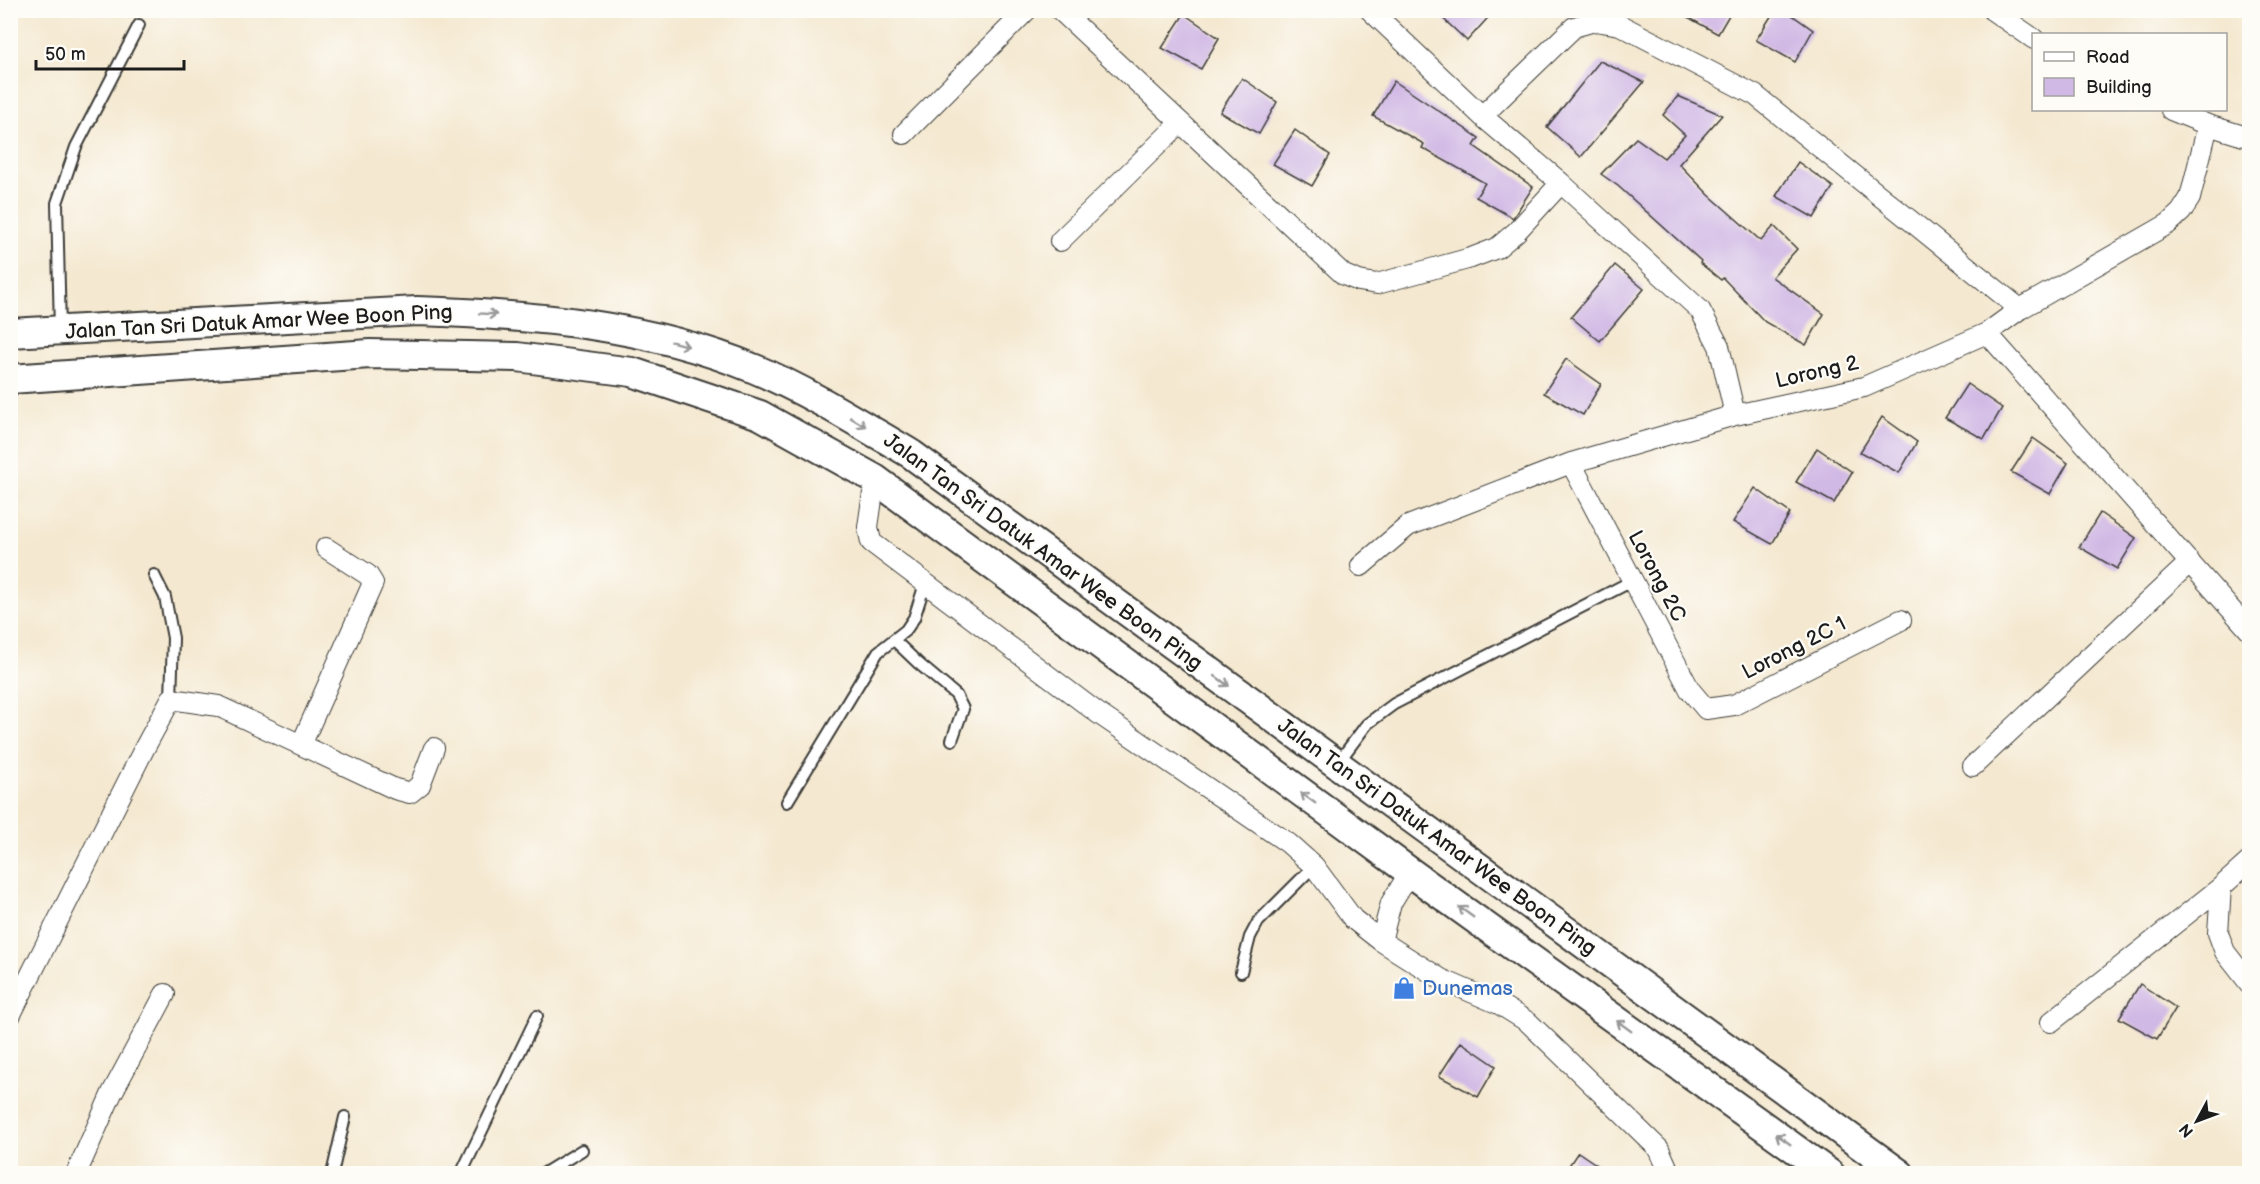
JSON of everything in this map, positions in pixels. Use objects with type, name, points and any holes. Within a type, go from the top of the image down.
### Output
[{"type":"main road","name":"Jalan Tan Sri Datuk Amar Wee Boon Ping","points":[[10,333],[417,311],[484,313],[556,319],[629,330],[690,346],[755,369],[813,396],[911,454],[1900,1173]]},
{"type":"main road","name":"Jalan Tan Sri Datuk Amar Wee Boon Ping","points":[[10,379],[370,354],[517,357],[632,372],[760,415],[875,480],[1410,872],[1830,1173]]},
{"type":"street","points":[[904,134],[1027,10]]},
{"type":"street","points":[[1060,10],[1344,275],[1359,281],[1377,284],[1471,258],[1497,248],[1516,232],[1561,183]]},
{"type":"street","points":[[1370,10],[1482,116],[1561,183],[1700,310],[1719,346],[1735,415]]},
{"type":"street","points":[[2001,13],[2032,37]]},
{"type":"street","points":[[1482,116],[1574,27],[1595,21],[1620,26],[1755,95],[2020,309]]},
{"type":"street","points":[[2173,111],[2250,138]]},
{"type":"street","points":[[1060,241],[1180,123]]},
{"type":"street","name":"Lorong 2","points":[[1361,566],[1408,526],[1571,463],[1735,415],[1864,387],[1987,333],[2020,309],[2168,225],[2181,212],[2190,198],[2208,125]]},
{"type":"street","points":[[1987,333],[2250,631]]},
{"type":"street","name":"Lorong 2C","points":[[1571,463],[1690,690],[1706,709]]},
{"type":"street","points":[[875,480],[868,526],[872,542],[1099,714],[1288,843],[1314,866],[1353,919],[1381,941],[1441,979],[1499,1004],[1528,1022],[1659,1149],[1668,1173]]},
{"type":"street","points":[[302,743],[373,583],[368,575],[326,548]]},
{"type":"street","points":[[1973,766],[2190,562]]},
{"type":"street","name":"Lorong 2C 1","points":[[1706,709],[1734,705],[1901,620]]},
{"type":"street","points":[[10,1016],[171,699],[218,706],[302,743],[395,789],[410,793],[420,785],[434,748]]},
{"type":"street","points":[[2051,1022],[2221,887],[2250,861]]},
{"type":"street","points":[[1381,941],[1391,903],[1410,872]]},
{"type":"street","points":[[2221,887],[2218,933],[2225,952],[2250,984]]},
{"type":"street","points":[[76,1173],[112,1093],[165,994]]},
{"type":"lane","points":[[60,331],[57,202],[76,147],[140,25]]},
{"type":"lane","points":[[154,575],[165,597],[173,639],[171,699]]},
{"type":"lane","points":[[1336,765],[1367,724],[1394,704],[1632,580]]},
{"type":"lane","points":[[787,802],[878,652],[906,630],[914,618],[925,584]]},
{"type":"lane","points":[[894,640],[956,694],[963,709],[952,740]]},
{"type":"lane","points":[[1241,972],[1250,937],[1258,922],[1314,866]]},
{"type":"lane","points":[[461,1173],[537,1016]]},
{"type":"lane","points":[[332,1173],[345,1117]]},
{"type":"lane","points":[[543,1173],[582,1150]]},
{"type":"building","points":[[1434,10],[1495,10],[1467,41]]},
{"type":"building","points":[[1675,10],[1732,10],[1718,34]]},
{"type":"building","points":[[1775,10],[1785,10],[1813,30],[1795,62],[1756,40]]},
{"type":"building","points":[[1184,14],[1219,38],[1201,69],[1162,48]]},
{"type":"building","points":[[1600,61],[1644,82],[1581,157],[1547,127]]},
{"type":"building","points":[[1242,78],[1277,102],[1259,134],[1220,112]]},
{"type":"building","points":[[1394,81],[1479,138],[1474,146],[1533,187],[1513,218],[1476,197],[1485,183],[1422,148],[1424,144],[1373,116]]},
{"type":"building","points":[[1678,96],[1722,115],[1679,164],[1709,195],[1761,241],[1774,226],[1797,249],[1772,277],[1824,314],[1806,345],[1765,322],[1723,278],[1721,280],[1700,263],[1701,261],[1618,186],[1601,174],[1636,138],[1664,158],[1685,135],[1663,115]]},
{"type":"building","points":[[1295,130],[1330,155],[1312,186],[1273,164]]},
{"type":"building","points":[[1798,162],[1833,187],[1814,218],[1776,196]]},
{"type":"building","points":[[1615,265],[1644,289],[1600,341],[1571,317]]},
{"type":"building","points":[[1566,359],[1601,384],[1583,415],[1544,393]]},
{"type":"building","points":[[1967,384],[2002,408],[1984,439],[1945,418]]},
{"type":"building","points":[[1882,417],[1917,442],[1899,473],[1860,452]]},
{"type":"building","points":[[2033,438],[2068,463],[2050,494],[2011,472]]},
{"type":"building","points":[[1817,448],[1852,472],[1834,503],[1796,482]]},
{"type":"building","points":[[1755,488],[1790,513],[1772,544],[1733,522]]},
{"type":"building","points":[[2100,513],[2136,538],[2117,569],[2079,547]]},
{"type":"building","points":[[2140,984],[2176,1008],[2157,1039],[2119,1018]]},
{"type":"building","points":[[1461,1042],[1496,1066],[1478,1097],[1439,1076]]},
{"type":"building","points":[[1578,1152],[1609,1173],[1564,1173]]},
{"type":"place","name":"Dunemas","points":[[1404,988]]}]
